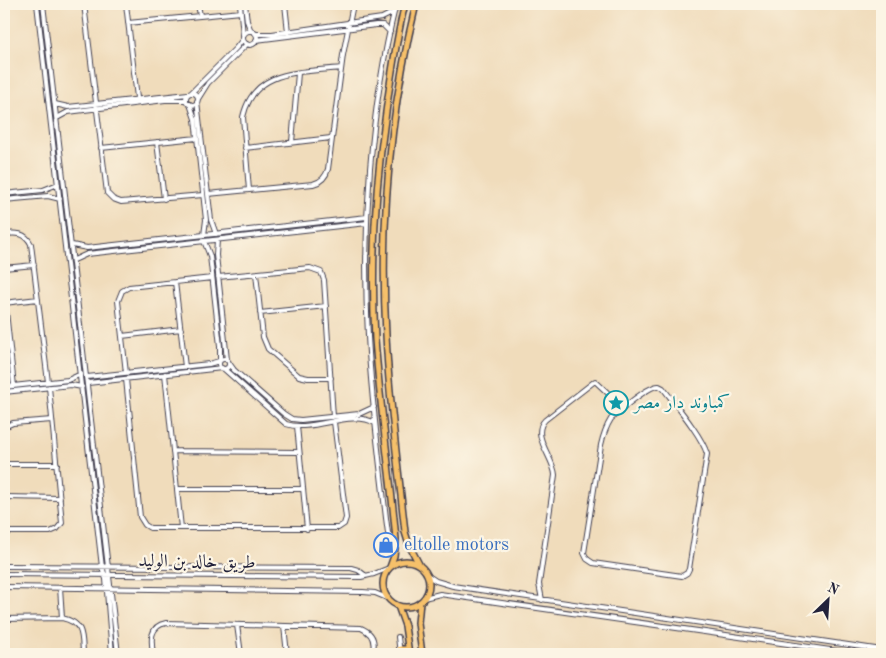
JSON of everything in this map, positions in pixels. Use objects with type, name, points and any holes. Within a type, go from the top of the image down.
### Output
[{"type":"main road","points":[[405,4],[389,86],[380,160],[375,227],[375,337],[396,544],[382,586],[387,598],[398,606],[410,607],[422,600]]},
{"type":"main road","points":[[416,4],[399,88],[390,161],[386,220],[386,336],[405,532],[409,546],[427,575],[429,584],[422,600],[418,623],[422,654]]},
{"type":"main road","points":[[382,142],[386,145],[392,143]]},
{"type":"main road","points":[[380,160],[385,158],[390,161]]},
{"type":"main road","points":[[389,568],[405,561],[420,566]]},
{"type":"main road","points":[[398,606],[404,621],[409,651],[400,652]]},
{"type":"street","points":[[37,4],[102,567],[107,575]]},
{"type":"street","points":[[43,4],[109,567],[107,575],[118,654]]},
{"type":"street","points":[[84,4],[106,189],[113,200],[125,202],[313,184],[320,181],[327,172],[341,68],[353,4]]},
{"type":"street","points":[[126,4],[137,98]]},
{"type":"street","points":[[198,4],[200,16]]},
{"type":"street","points":[[240,4],[243,37],[247,44]]},
{"type":"street","points":[[245,4],[247,21],[251,31],[256,34],[288,32],[382,18],[394,12]]},
{"type":"street","points":[[285,4],[288,32]]},
{"type":"street","points":[[396,4],[376,120],[367,216],[366,282],[375,423],[387,531],[396,544]]},
{"type":"street","points":[[128,23],[241,12]]},
{"type":"street","points":[[38,20],[45,20]]},
{"type":"street","points":[[190,104],[193,105],[208,83],[247,44],[253,43],[256,40],[379,25],[386,27],[390,32]]},
{"type":"street","points":[[186,100],[190,93],[236,48],[245,32],[251,31]]},
{"type":"street","points":[[256,34],[256,40]]},
{"type":"street","points":[[248,190],[243,117],[252,94],[264,83],[279,76],[341,68]]},
{"type":"street","points":[[292,142],[298,73]]},
{"type":"street","points":[[57,118],[66,112],[137,98],[190,93],[196,95],[206,194],[204,235]]},
{"type":"street","points":[[55,104],[68,107],[186,100],[190,104],[194,115],[211,222],[216,234]]},
{"type":"street","points":[[101,148],[197,138]]},
{"type":"street","points":[[244,148],[331,138]]},
{"type":"street","points":[[157,142],[164,199]]},
{"type":"street","points":[[4,194],[43,190],[58,184]]},
{"type":"street","points":[[4,200],[48,196],[60,199]]},
{"type":"street","points":[[60,205],[67,204]]},
{"type":"street","points":[[72,245],[84,248],[367,216]]},
{"type":"street","points":[[74,260],[84,254],[367,223]]},
{"type":"street","points":[[4,234],[16,232],[27,238],[31,244],[57,464],[62,523],[54,531],[4,532]]},
{"type":"street","points":[[169,239],[170,245]]},
{"type":"street","points":[[88,383],[228,367],[218,277],[217,240]]},
{"type":"street","points":[[204,241],[209,252],[220,346],[219,366],[280,420],[289,425],[297,426],[359,414],[374,407]]},
{"type":"street","points":[[102,246],[102,252]]},
{"type":"street","points":[[4,268],[34,264]]},
{"type":"street","points":[[126,379],[141,520],[145,525],[150,528],[307,529],[335,529],[341,526],[345,521],[333,419],[324,280],[318,270],[310,268],[218,277]]},
{"type":"street","points":[[256,274],[263,340],[268,349],[299,376],[331,378]]},
{"type":"street","points":[[126,373],[118,301],[122,291],[129,287],[212,278]]},
{"type":"street","points":[[175,282],[185,367]]},
{"type":"street","points":[[72,299],[78,298]]},
{"type":"street","points":[[14,386],[4,302],[38,299]]},
{"type":"street","points":[[260,313],[326,306]]},
{"type":"street","points":[[122,336],[181,329]]},
{"type":"street","points":[[87,377],[209,364],[224,358],[234,370],[289,418],[298,420],[360,419],[375,423]]},
{"type":"street","points":[[4,392],[48,385],[71,379],[80,374]]},
{"type":"street","points":[[165,374],[181,528]]},
{"type":"street","points":[[542,600],[539,584],[555,475],[553,463],[540,437],[540,426],[595,381],[624,408]]},
{"type":"street","points":[[4,387],[71,385],[82,387]]},
{"type":"street","points":[[652,387],[661,387],[684,417],[706,451],[707,460],[690,568],[685,575],[680,576],[593,563],[585,556],[584,550],[602,439],[612,419],[624,408],[652,387]]},
{"type":"street","points":[[4,427],[13,423],[52,420]]},
{"type":"street","points":[[297,426],[307,529]]},
{"type":"street","points":[[88,443],[94,443]]},
{"type":"street","points":[[173,451],[299,452]]},
{"type":"street","points":[[4,464],[57,464]]},
{"type":"street","points":[[177,488],[303,489]]},
{"type":"street","points":[[4,498],[60,498]]},
{"type":"street","points":[[4,566],[351,568],[358,570],[366,576]]},
{"type":"street","name":"طريق خالد بن الوليد","points":[[4,574],[366,576],[389,568]]},
{"type":"street","points":[[427,575],[436,581],[453,586],[882,650]]},
{"type":"street","points":[[451,596],[453,586]]},
{"type":"street","name":"طريق خالد بن الوليد","points":[[4,587],[363,592],[375,593],[387,598]]},
{"type":"street","points":[[60,587],[62,618]]},
{"type":"street","points":[[109,588],[112,654]]},
{"type":"street","points":[[422,600],[440,594],[858,654]]},
{"type":"street","points":[[4,619],[62,618],[75,623],[82,634],[83,654]]},
{"type":"street","points":[[153,654],[151,636],[156,627],[161,624],[361,628],[366,630],[373,639],[372,654]]},
{"type":"street","points":[[237,625],[241,654]]},
{"type":"street","points":[[284,626],[287,654]]},
{"type":"street","points":[[398,637],[400,652]]},
{"type":"place","name":"كمباوند دار مصر","points":[[616,403]]},
{"type":"place","name":"eltolle motors","points":[[386,545]]}]
